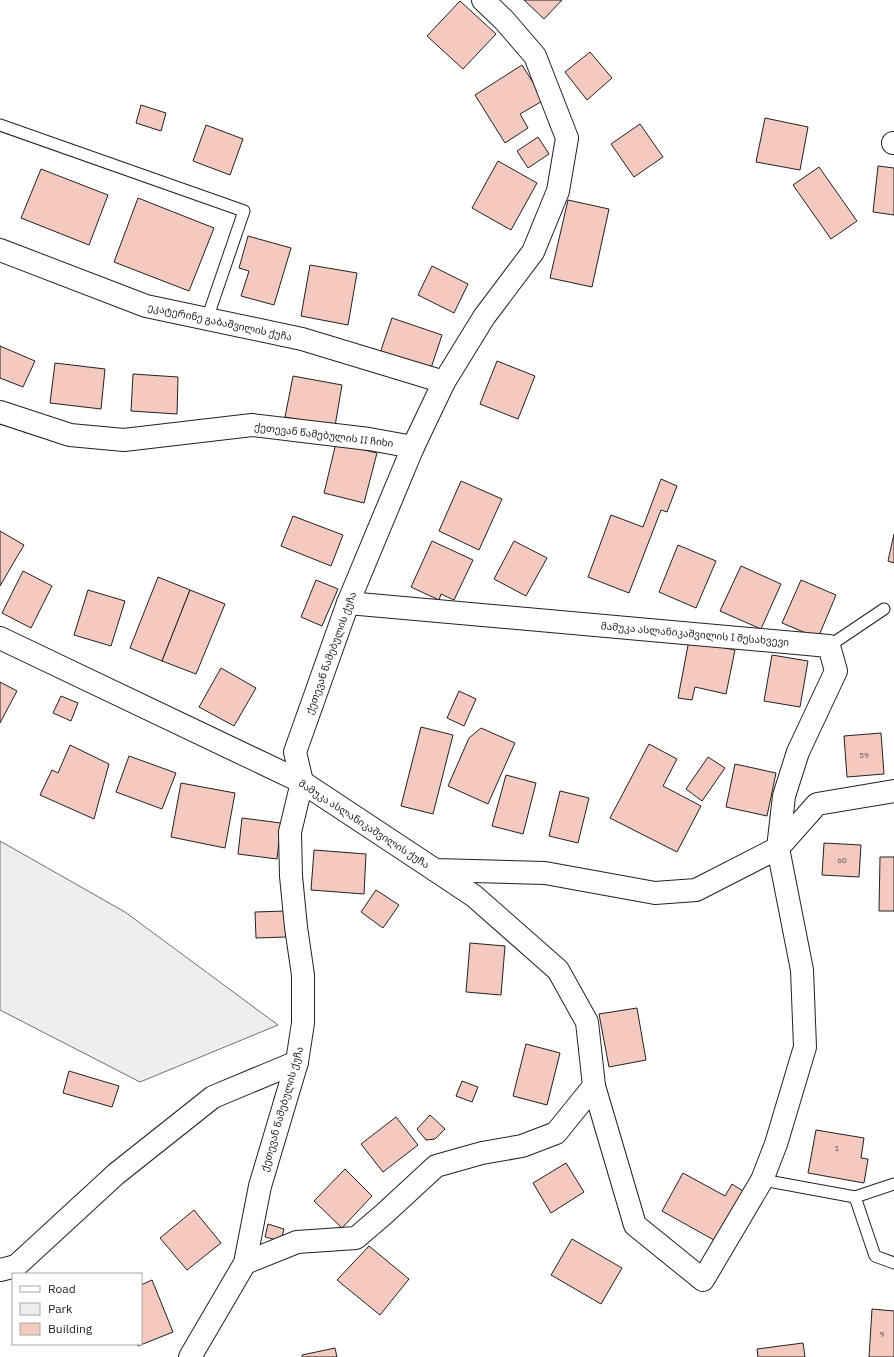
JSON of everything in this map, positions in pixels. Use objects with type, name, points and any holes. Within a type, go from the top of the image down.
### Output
[{"type":"street","name":"ქეთევან წამებულის ქუჩა","points":[[190,1357],[245,1263],[260,1186],[297,1062],[303,1023],[303,975],[291,876],[290,832],[302,782],[295,752],[348,603],[413,447],[444,382],[484,317],[533,252],[558,191],[567,138],[535,56],[504,20],[483,0]]},
{"type":"street","name":"ეკატერინე გაბაშვილის ქუჩა","points":[[0,250],[146,306],[302,339],[444,382]]},
{"type":"street","name":"ქეთევან წამებულის II ჩიხი","points":[[0,412],[70,435],[124,440],[252,425],[369,439],[413,447]]},
{"type":"street","name":"მამუკა ასლანიკაშვილის I შესახვევი","points":[[348,603],[829,646]]},
{"type":"street","name":"მამუკა ასლანიკაშვილის ქუჩა","points":[[0,638],[302,782],[435,870],[545,873],[656,893],[696,890],[778,848],[817,804],[894,791]]},
{"type":"street","points":[[435,870],[474,896],[558,970],[587,1022],[594,1086],[635,1225],[703,1280],[762,1180],[776,1144],[805,1048],[802,970],[778,848],[784,796],[798,752],[836,671],[829,646]]},
{"type":"street","points":[[0,1270],[16,1266],[116,1174],[214,1097],[297,1062]]},
{"type":"street","points":[[245,1263],[297,1242],[356,1238],[436,1166],[482,1153],[522,1146],[556,1133],[594,1086]]},
{"type":"lane","points":[[0,125],[244,211],[208,319]]},
{"type":"lane","points":[[829,646],[884,609]]},
{"type":"lane","points":[[762,1180],[855,1197],[894,1184]]},
{"type":"lane","points":[[855,1197],[875,1256],[894,1263]]},
{"type":"green space","points":[[0,841],[125,912],[278,1025],[140,1082],[0,1010]]},
{"type":"building","points":[[524,0],[562,0],[544,19]]},
{"type":"building","points":[[460,1],[496,34],[463,69],[427,36]]},
{"type":"building","points":[[590,52],[612,78],[587,100],[565,72]]},
{"type":"building","points":[[522,65],[544,100],[520,114],[528,128],[505,143],[475,95]]},
{"type":"building","points":[[141,105],[166,113],[161,131],[136,123]]},
{"type":"building","points":[[765,118],[808,127],[800,170],[756,162]]},
{"type":"building","points":[[640,124],[663,157],[634,177],[611,144]]},
{"type":"building","points":[[206,125],[243,139],[230,175],[193,161]]},
{"type":"building","points":[[538,137],[549,154],[528,168],[517,151]]},
{"type":"building","points":[[498,161],[537,183],[511,230],[472,208]]},
{"type":"building","points":[[878,166],[894,168],[894,215],[873,212]]},
{"type":"building","points":[[819,167],[857,221],[831,239],[793,185]]},
{"type":"building","points":[[41,169],[108,195],[89,245],[21,218]]},
{"type":"building","points":[[138,198],[214,228],[189,291],[114,262]]},
{"type":"building","points":[[568,200],[609,209],[592,287],[550,278]]},
{"type":"building","points":[[248,236],[291,248],[274,305],[241,296],[249,271],[239,268]]},
{"type":"building","points":[[310,265],[357,273],[348,325],[301,316]]},
{"type":"building","points":[[432,266],[468,284],[454,313],[418,295]]},
{"type":"building","points":[[392,318],[442,335],[430,371],[380,353]]},
{"type":"building","points":[[0,346],[35,361],[23,387],[0,378]]},
{"type":"building","points":[[497,361],[535,376],[518,419],[480,404]]},
{"type":"building","points":[[55,363],[105,369],[101,409],[50,403]]},
{"type":"building","points":[[133,374],[178,377],[177,414],[131,411]]},
{"type":"building","points":[[293,376],[342,385],[335,426],[285,417]]},
{"type":"building","points":[[336,443],[377,453],[364,503],[324,493]]},
{"type":"building","points":[[661,479],[677,486],[667,512],[661,510],[629,593],[588,577],[611,515],[643,527]]},
{"type":"building","points":[[461,481],[502,499],[479,550],[439,531]]},
{"type":"building","points":[[293,516],[343,535],[331,566],[281,546]]},
{"type":"building","points":[[0,531],[24,545],[0,586]]},
{"type":"building","points":[[894,534],[894,563],[888,561]]},
{"type":"building","points":[[432,541],[473,560],[454,600],[441,594],[439,600],[411,587]]},
{"type":"building","points":[[514,541],[547,558],[526,596],[494,579]]},
{"type":"building","points":[[678,545],[716,561],[696,608],[659,592]]},
{"type":"building","points":[[741,566],[781,584],[761,629],[720,611]]},
{"type":"building","points":[[23,571],[52,586],[31,628],[2,613]]},
{"type":"building","points":[[158,577],[190,590],[162,661],[130,648]]},
{"type":"building","points":[[316,580],[338,589],[322,626],[301,617]]},
{"type":"building","points":[[801,580],[836,595],[818,638],[782,623]]},
{"type":"building","points":[[88,590],[125,601],[111,646],[74,635]]},
{"type":"building","points":[[190,590],[225,604],[196,674],[162,661]]},
{"type":"building","points":[[689,640],[735,650],[726,694],[695,687],[692,700],[678,698]]},
{"type":"building","points":[[772,655],[808,661],[800,707],[764,701]]},
{"type":"building","points":[[221,668],[256,688],[234,726],[199,707]]},
{"type":"building","points":[[0,682],[17,691],[0,723]]},
{"type":"building","points":[[459,691],[476,699],[464,726],[447,718]]},
{"type":"building","points":[[61,696],[78,703],[71,721],[53,713]]},
{"type":"building","points":[[421,727],[453,735],[433,814],[401,806]]},
{"type":"building","points":[[481,728],[515,743],[488,804],[448,786],[469,738]]},
{"type":"building","points":[[881,733],[884,774],[847,777],[844,736]]},
{"type":"building","points":[[649,744],[677,759],[663,786],[701,806],[677,852],[610,818]]},
{"type":"building","points":[[70,745],[109,764],[94,819],[40,795],[52,770],[58,773]]},
{"type":"building","points":[[129,756],[176,773],[162,809],[116,792]]},
{"type":"building","points":[[708,757],[725,768],[702,801],[686,789]]},
{"type":"building","points":[[735,764],[776,773],[767,816],[726,807]]},
{"type":"building","points":[[506,775],[536,783],[523,834],[492,826]]},
{"type":"building","points":[[181,783],[235,793],[225,848],[171,837]]},
{"type":"building","points":[[560,791],[589,798],[578,843],[549,836]]},
{"type":"building","points":[[242,818],[281,823],[277,859],[238,854]]},
{"type":"building","points":[[824,843],[861,845],[859,877],[822,875]]},
{"type":"building","points":[[314,850],[366,854],[364,894],[311,890]]},
{"type":"building","points":[[880,857],[894,857],[894,911],[879,911]]},
{"type":"building","points":[[376,890],[399,905],[383,928],[361,912]]},
{"type":"building","points":[[285,911],[286,937],[256,938],[255,912]]},
{"type":"building","points":[[470,943],[505,946],[501,995],[466,992]]},
{"type":"building","points":[[637,1008],[646,1060],[609,1067],[599,1014]]},
{"type":"building","points":[[526,1044],[560,1053],[547,1105],[513,1096]]},
{"type":"building","points":[[69,1071],[119,1086],[112,1107],[63,1093]]},
{"type":"building","points":[[462,1081],[478,1087],[472,1102],[456,1096]]},
{"type":"building","points":[[430,1115],[445,1129],[435,1139],[426,1140],[417,1129]]},
{"type":"building","points":[[396,1117],[418,1145],[383,1172],[361,1144]]},
{"type":"building","points":[[816,1130],[864,1138],[861,1158],[868,1159],[864,1183],[808,1173]]},
{"type":"building","points":[[566,1163],[584,1192],[551,1213],[533,1183]]},
{"type":"building","points":[[345,1169],[372,1196],[342,1228],[314,1201]]},
{"type":"building","points":[[683,1173],[725,1196],[732,1184],[746,1193],[721,1244],[662,1211]]},
{"type":"building","points":[[194,1210],[221,1243],[187,1270],[160,1238]]},
{"type":"building","points":[[268,1224],[284,1229],[281,1241],[265,1237]]},
{"type":"building","points":[[572,1239],[622,1268],[601,1304],[551,1275]]},
{"type":"building","points":[[369,1246],[409,1279],[380,1315],[337,1280]]},
{"type":"building","points":[[152,1280],[173,1332],[142,1344],[142,1285]]},
{"type":"building","points":[[872,1309],[894,1311],[894,1357],[869,1357]]},
{"type":"building","points":[[803,1343],[805,1357],[758,1357],[757,1349]]},
{"type":"building","points":[[335,1348],[337,1357],[302,1357],[302,1355]]}]
